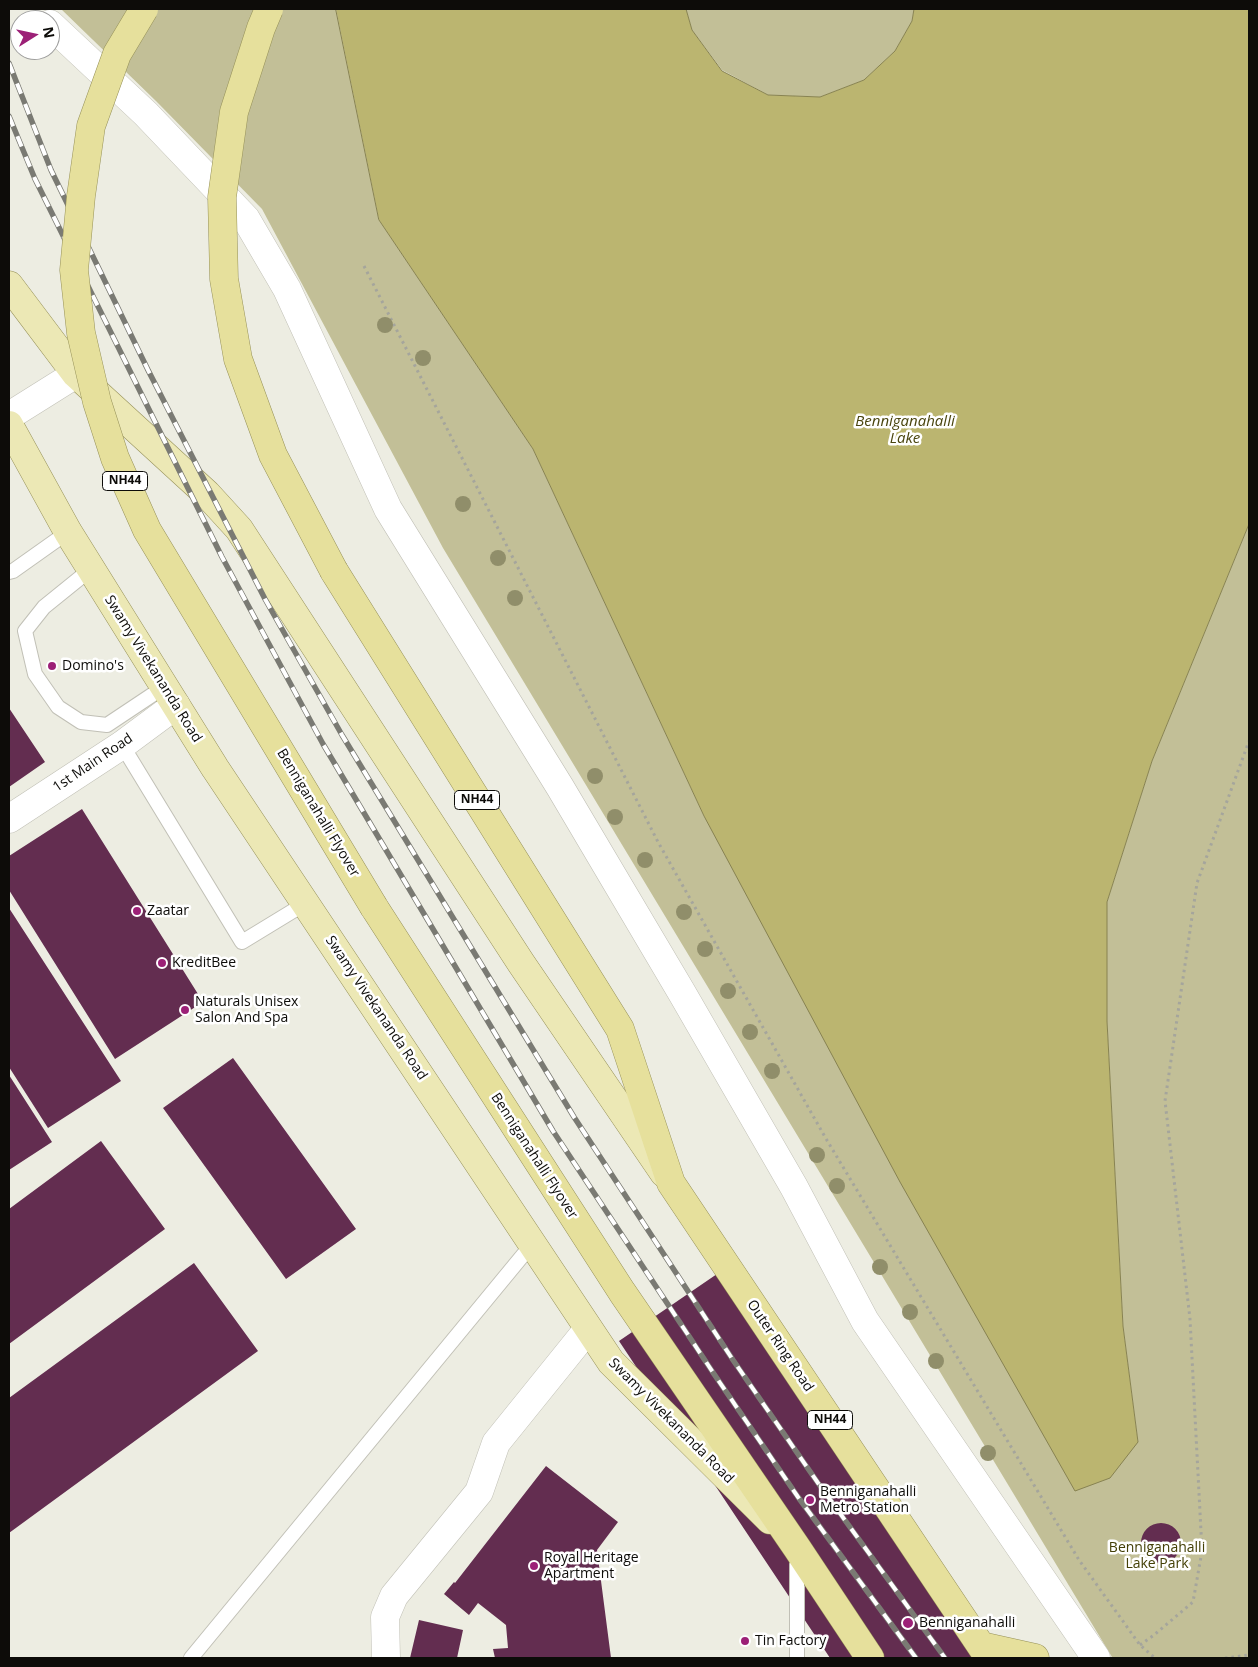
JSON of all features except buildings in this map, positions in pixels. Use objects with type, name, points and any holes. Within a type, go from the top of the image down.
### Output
[{"type":"highway","name":"Benniganahalli Flyover","points":[[144,9],[117,54],[91,126],[81,196],[74,270],[81,333],[97,402],[115,458],[147,530],[374,907],[622,1292],[797,1548]]},
{"type":"highway","name":"NH44","points":[[269,9],[234,112],[222,197],[224,279],[238,359],[273,455],[334,571],[620,1029],[671,1183]]},
{"type":"highway","name":"Outer Ring Road","points":[[671,1183],[985,1652]]},
{"type":"highway","name":"NH44","points":[[797,1548],[870,1658]]},
{"type":"highway","points":[[985,1652],[1035,1658]]},
{"type":"main road","points":[[9,285],[76,374],[208,494],[239,529],[521,963],[671,1183]]},
{"type":"main road","name":"Swamy Vivekananda Road","points":[[9,425],[68,532],[215,768],[611,1362],[797,1548]]},
{"type":"street","points":[[60,33],[146,114],[246,220],[287,289],[388,509],[560,787],[677,985],[794,1187],[865,1321],[1096,1658]]},
{"type":"street","points":[[9,416],[76,374]]},
{"type":"street","name":"1st Main Road","points":[[9,819],[122,745],[170,696]]},
{"type":"street","points":[[386,1658],[385,1617],[394,1596],[479,1492],[496,1443],[588,1329]]},
{"type":"lane","points":[[9,572],[68,532]]},
{"type":"lane","points":[[91,569],[44,607],[25,630],[35,674],[58,707],[81,722],[107,725],[170,696]]},
{"type":"lane","points":[[122,745],[242,942],[306,903]]},
{"type":"lane","points":[[191,1658],[533,1243]]},
{"type":"lane","points":[[797,1548],[797,1658]]},
{"type":"path","points":[[364,266],[658,842],[825,1137],[1074,1552],[1140,1645],[1155,1658]]},
{"type":"path","points":[[1140,1645],[1193,1602],[1202,1551],[1190,1319],[1165,1100],[1197,883],[1249,742]]},
{"type":"path","points":[[1225,1658],[1249,1655]]},
{"type":"green space","name":"Benniganahalli Lake Park","points":[[61,9],[336,9],[379,220],[533,449],[704,816],[1138,1442],[1123,1326],[1107,1021],[1107,902],[1152,761],[1249,524],[1249,1658],[1112,1657],[443,548],[262,209],[156,101]]},
{"type":"green space","points":[[686,9],[914,9],[912,21],[895,51],[864,80],[820,97],[768,95],[722,70],[692,30]]},
{"type":"water","name":"Benniganahalli Lake","points":[[336,9],[686,9],[692,30],[722,71],[768,95],[820,97],[864,80],[895,51],[912,21],[914,9],[1249,9],[1249,524],[1152,761],[1107,902],[1107,1021],[1123,1326],[1138,1442],[1110,1478],[1075,1491],[900,1182],[704,816],[533,449],[379,220]]},
{"type":"railway","points":[[9,63],[51,170],[148,370],[265,599],[342,735],[574,1117],[733,1360],[818,1483],[945,1658]]},
{"type":"railway","points":[[9,116],[35,179],[222,557],[323,744],[553,1131],[798,1497],[916,1658]]},
{"type":"place","name":"Domino's","points":[[52,666]]},
{"type":"place","name":"Zaatar","points":[[137,911]]},
{"type":"place","name":"KreditBee","points":[[162,963]]},
{"type":"place","name":"Naturals Unisex Salon And Spa","points":[[185,1010]]},
{"type":"place","name":"Benniganahalli Metro Station","points":[[810,1500]]},
{"type":"place","name":"Royal Heritage Apartment","points":[[534,1566]]},
{"type":"place","name":"Benniganahalli","points":[[908,1623]]},
{"type":"place","name":"Tin Factory","points":[[745,1641]]}]
